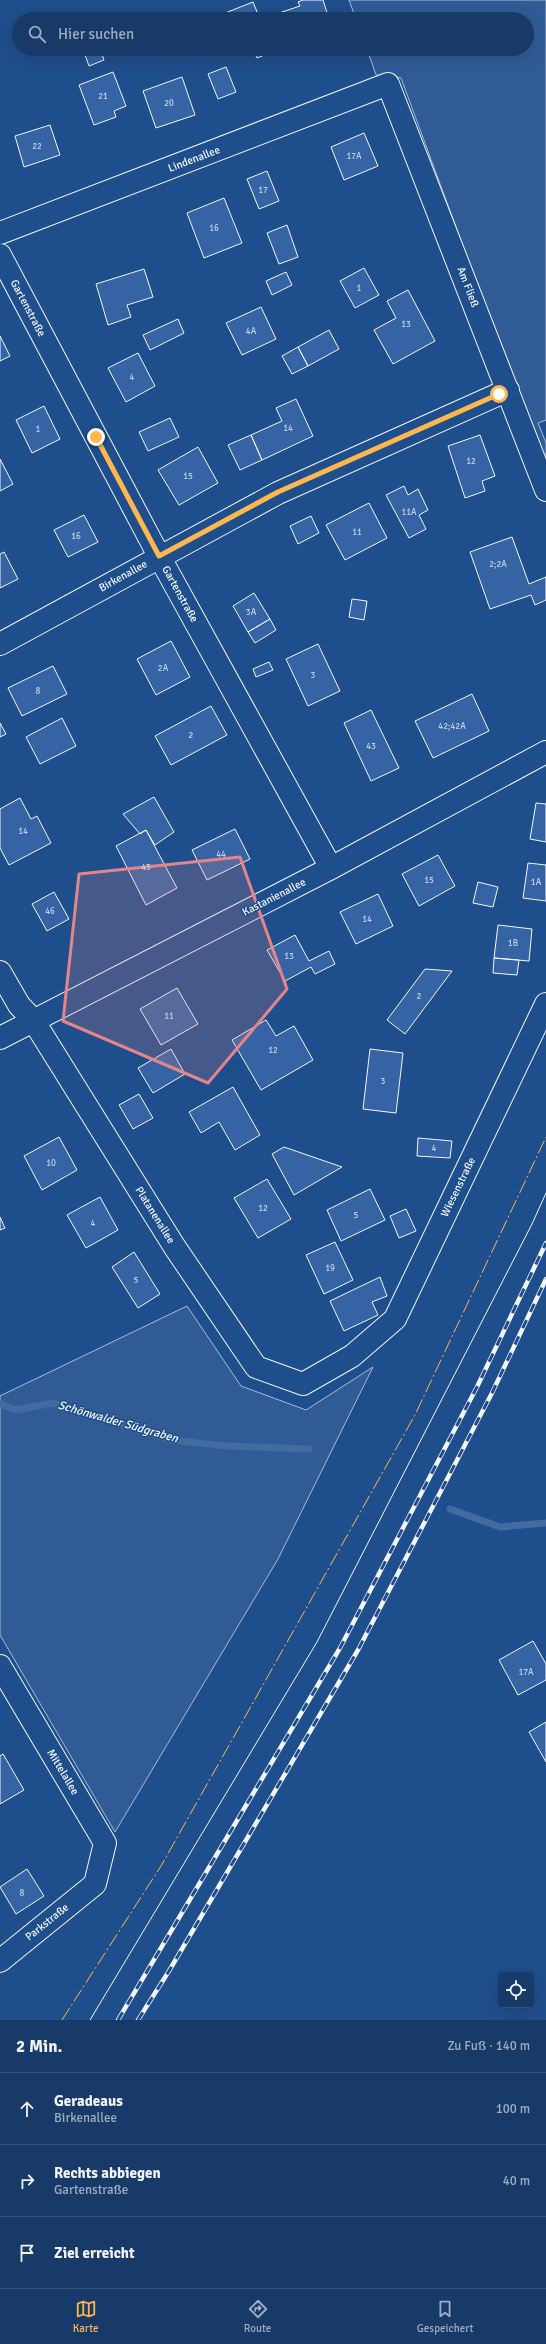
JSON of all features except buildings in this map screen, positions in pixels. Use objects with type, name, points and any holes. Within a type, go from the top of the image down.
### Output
[{"type":"street","name":"Lindenallee","points":[[0,234],[388,84]]},
{"type":"street","name":"Am Fließ","points":[[388,84],[546,490]]},
{"type":"street","name":"Gartenstraße","points":[[0,255],[159,556],[331,868]]},
{"type":"street","name":"Birkenallee","points":[[0,644],[278,492],[508,390]]},
{"type":"street","name":"Kastanienallee","points":[[0,1038],[331,868],[546,752]]},
{"type":"street","name":"Platanenallee","points":[[0,972],[19,1005],[33,1020],[174,1246],[256,1367],[303,1384],[352,1356]]},
{"type":"street","name":"Wiesenstraße","points":[[352,1356],[395,1319],[546,1004]]},
{"type":"street","name":"Mittelallee","points":[[0,1666],[105,1843],[94,1884]]},
{"type":"street","name":"Parkstraße","points":[[0,1961],[94,1884]]},
{"type":"highlighted area","points":[[240,857],[287,989],[208,1083],[63,1021],[79,874]]},
{"type":"shaded area","points":[[349,0],[546,0],[546,420],[538,423],[546,443],[546,471],[401,78],[376,75],[369,56],[534,56],[534,12],[353,12]]},
{"type":"shaded area","points":[[187,1306],[241,1386],[306,1410],[373,1367],[278,1559],[115,1832],[0,1635],[0,1396]]},
{"type":"waterway","name":"Schönwalder Südgraben","points":[[0,1404],[16,1410],[53,1403],[171,1440],[226,1446],[309,1449]]},
{"type":"waterway","name":"Schönwalder Südgraben","points":[[450,1509],[500,1527],[546,1523]]},
{"type":"tram line","points":[[90,2020],[317,1642],[532,1224],[546,1193]]},
{"type":"railway","points":[[118,2020],[340,1648],[477,1387],[546,1243]]},
{"type":"railway","points":[[138,2020],[169,1971],[358,1650],[492,1393],[546,1279]]},
{"type":"power","points":[[62,2020],[161,1866],[415,1415],[546,1137]]},
{"type":"route","points":[[96,437],[159,556],[278,492],[499,394]]}]
